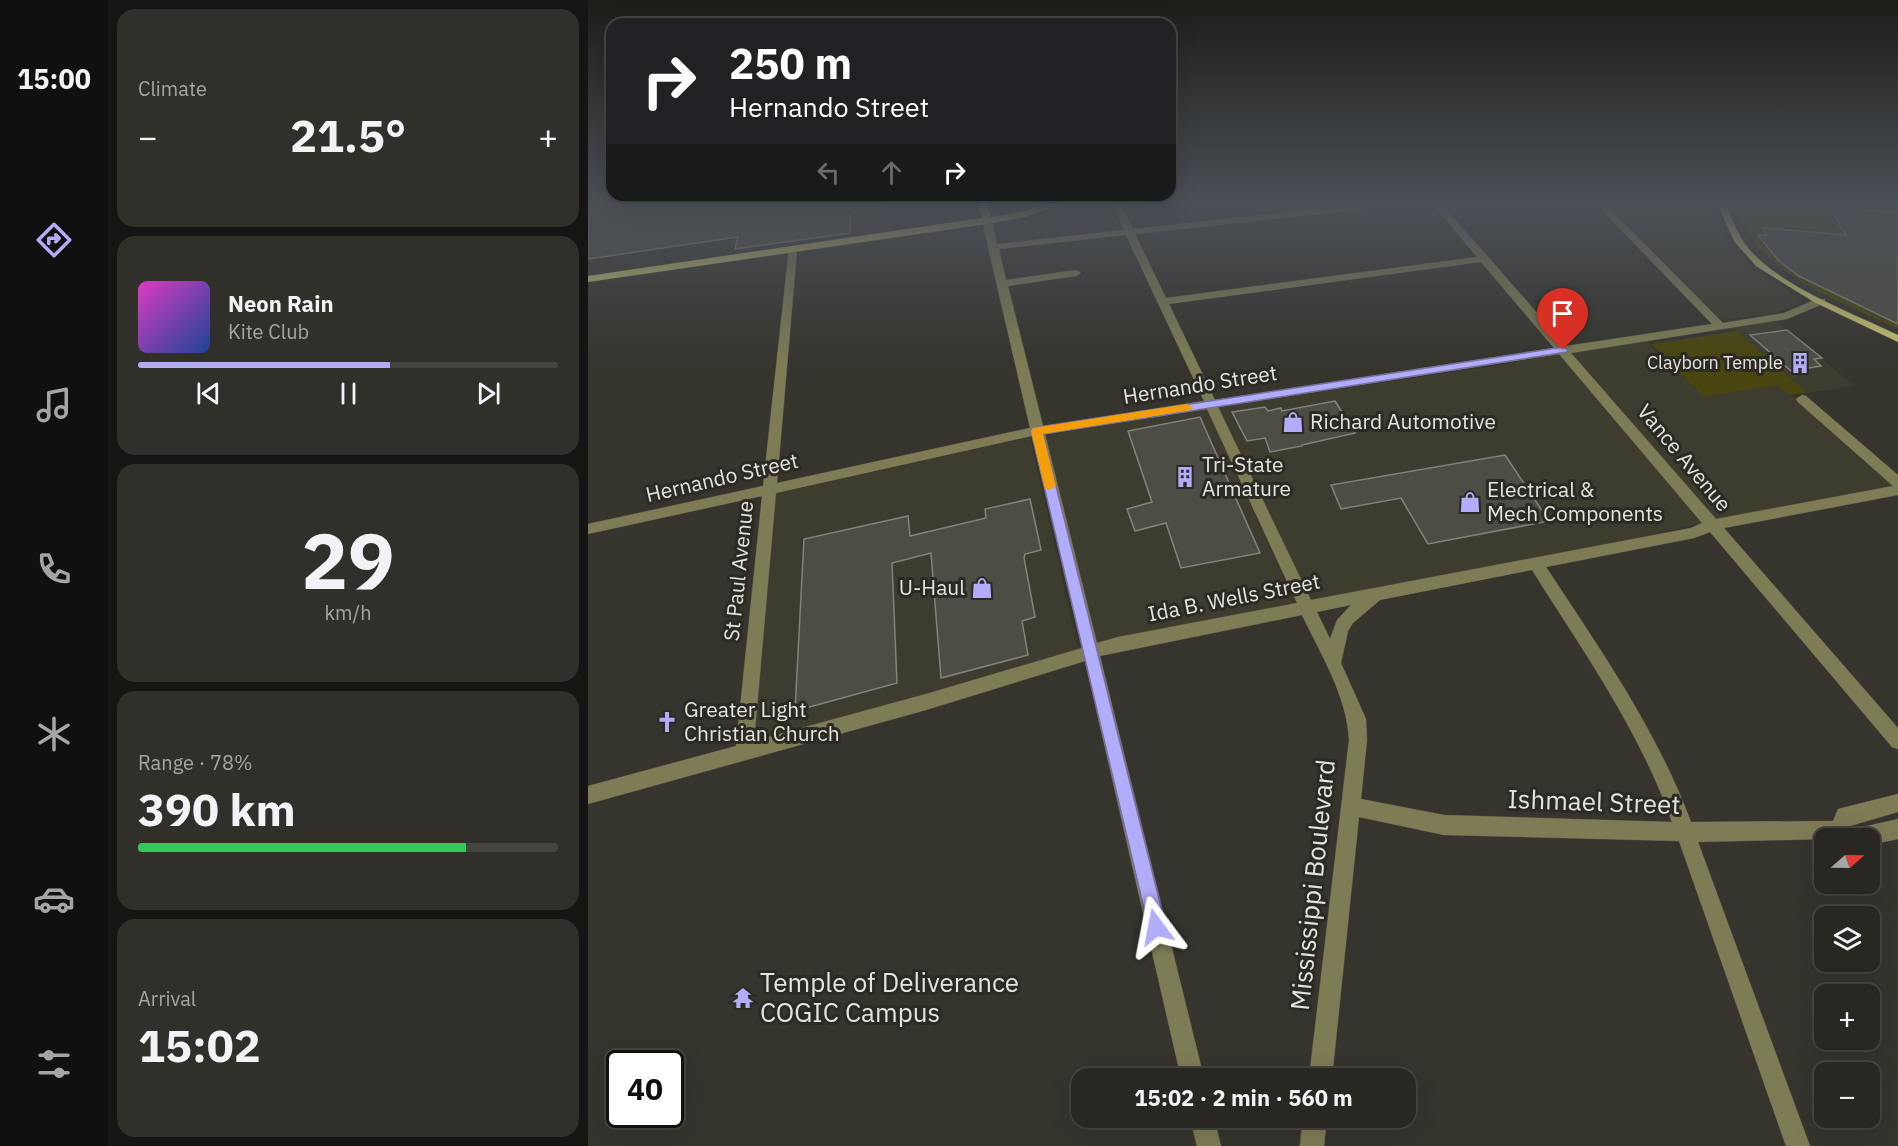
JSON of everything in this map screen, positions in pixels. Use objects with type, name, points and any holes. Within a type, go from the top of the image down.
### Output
[{"type":"main road","points":[[588,279],[746,256]]},
{"type":"main road","points":[[1750,256],[1782,279],[1821,301],[1898,339]]},
{"type":"street","name":"St Paul Avenue","points":[[744,753],[791,256]]},
{"type":"street","points":[[995,256],[1191,1068]]},
{"type":"street","name":"Mississippi Boulevard","points":[[1142,256],[1350,699],[1357,719],[1358,740],[1321,1068]]},
{"type":"street","name":"Vance Avenue","points":[[1480,256],[1898,741]]},
{"type":"street","points":[[1652,256],[1720,326]]},
{"type":"street","points":[[1163,302],[1482,259]]},
{"type":"street","points":[[1002,284],[1076,273]]},
{"type":"street","name":"Hernando Street","points":[[588,529],[1037,431],[1787,315],[1821,301]]},
{"type":"street","points":[[1802,399],[1898,483]]},
{"type":"street","name":"Ida B. Wells Street","points":[[588,795],[744,753],[1118,644],[1694,533],[1712,525],[1898,490]]},
{"type":"street","points":[[1536,564],[1633,716],[1653,752],[1686,832],[1798,1146]]},
{"type":"street","points":[[1333,663],[1341,623],[1352,611],[1383,593]]},
{"type":"street","points":[[1839,828],[1845,816],[1898,803]]},
{"type":"street","name":"Ishmael Street","points":[[1350,806],[1444,825],[1686,832],[1814,831]]},
{"type":"street","name":"Ishmael Street","points":[[1880,833],[1898,829]]},
{"type":"street","points":[[1204,1128],[1209,1146]]},
{"type":"street","points":[[1312,1146],[1314,1128]]},
{"type":"shaded area","points":[[1656,256],[1741,256],[1762,275],[1799,298],[1802,303],[1775,313],[1721,320]]},
{"type":"shaded area","points":[[1768,256],[1898,256],[1898,329],[1820,292],[1782,269]]},
{"type":"shaded area","points":[[1776,320],[1855,386],[1807,393],[1737,331],[1735,324]]},
{"type":"shaded area","points":[[1737,331],[1807,393],[1789,395],[1778,385],[1704,397],[1651,344]]},
{"type":"shaded area","points":[[1646,341],[1704,397],[1778,385],[1789,395],[1801,401],[1898,486],[1713,522],[1569,352]]},
{"type":"shaded area","points":[[1559,354],[1703,523],[1579,550],[1310,601],[1218,407],[1488,367]]},
{"type":"shaded area","points":[[1207,409],[1295,604],[1096,646],[1045,434]]},
{"type":"shaded area","points":[[1030,437],[1078,649],[754,744],[773,491]]},
{"type":"building","points":[[1775,256],[1898,256],[1898,324],[1799,276]]},
{"type":"building","name":"Clayborn Temple","points":[[1787,330],[1822,358],[1814,359],[1821,366],[1791,371],[1750,335]]},
{"type":"building","name":"Richard Automotive","points":[[1335,401],[1355,433],[1270,452],[1265,438],[1247,441],[1232,412],[1265,407],[1268,411],[1281,408],[1282,411]]},
{"type":"building","name":"Tri-State Armature","points":[[1200,417],[1260,553],[1181,568],[1166,523],[1135,531],[1127,509],[1152,502],[1128,431]]},
{"type":"building","name":"Electrical & Mech Components","points":[[1505,455],[1549,521],[1428,544],[1401,498],[1341,509],[1331,485]]},
{"type":"building","points":[[1030,499],[1041,550],[1025,554],[1024,558],[1035,617],[1022,621],[1028,655],[941,678],[931,553],[892,563],[897,683],[795,711],[804,539],[908,516],[910,536],[986,518],[985,509]]},
{"type":"slow traffic","points":[[1049,486],[1037,431],[1187,408]]},
{"type":"place","name":"Clayborn Temple","points":[[1800,363]]},
{"type":"place","name":"Richard Automotive","points":[[1293,422]]},
{"type":"place","name":"Tri-State Armature","points":[[1185,477]]},
{"type":"place","name":"Electrical & Mech Components","points":[[1470,502]]},
{"type":"place","name":"U-Haul","points":[[982,588]]},
{"type":"place","name":"Greater Light Christian Church","points":[[667,722]]},
{"type":"place","name":"Temple of Deliverance COGIC Campus","points":[[743,998]]},
{"type":"route","points":[[1156,927],[1037,431],[1563,350]]}]
